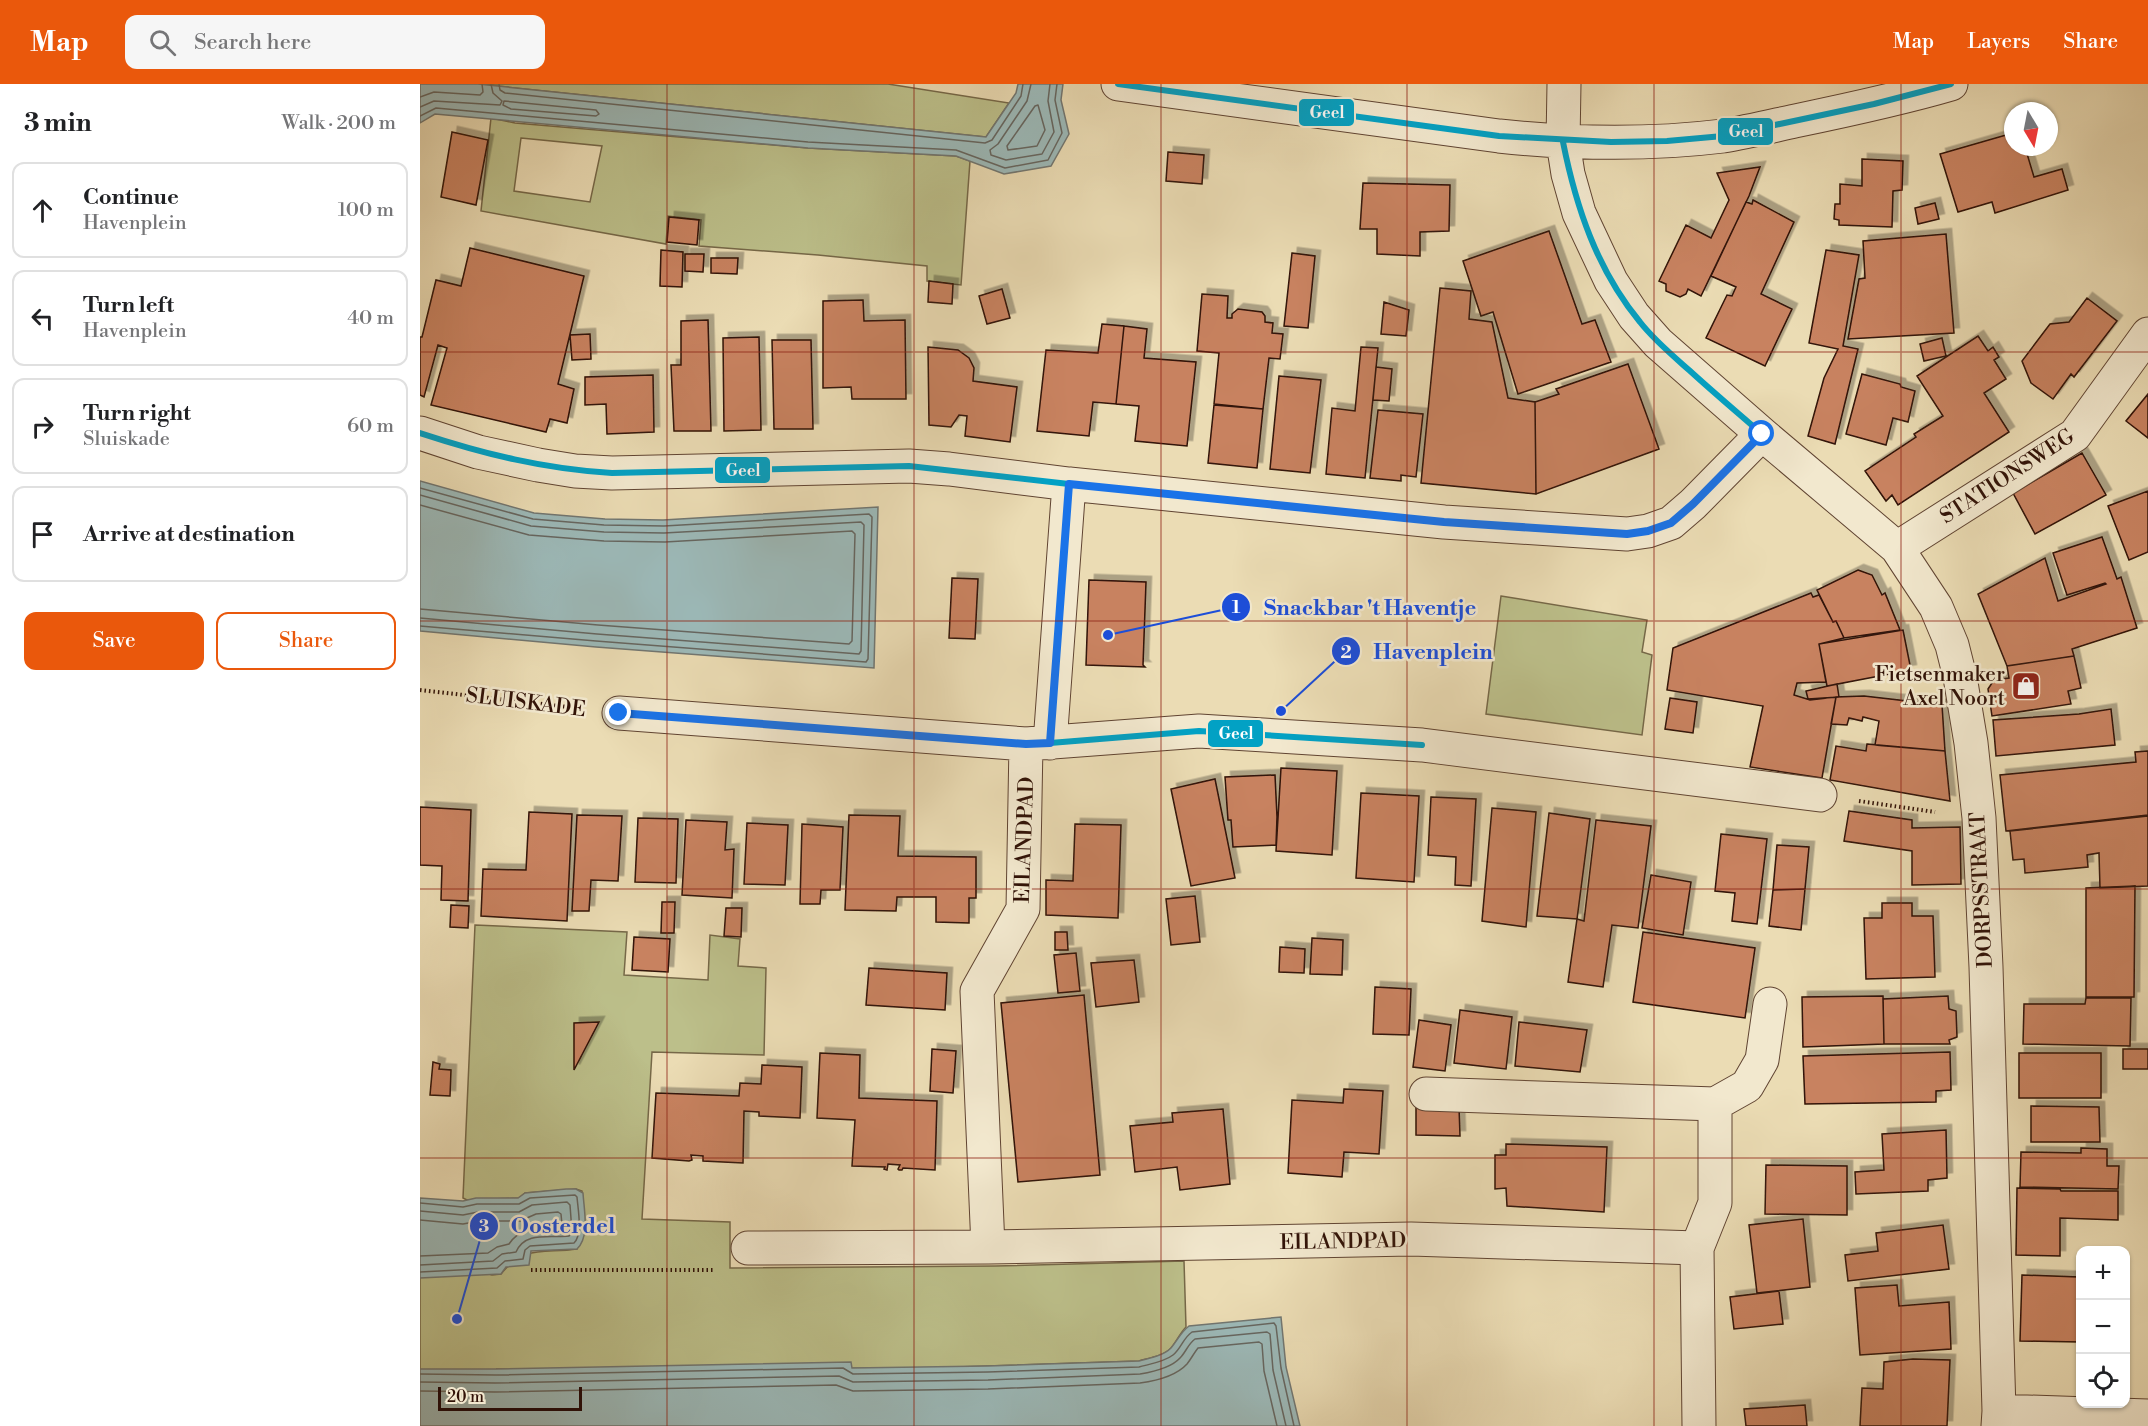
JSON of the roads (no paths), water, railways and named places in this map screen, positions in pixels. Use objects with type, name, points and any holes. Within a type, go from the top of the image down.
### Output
[{"type":"street","points":[[1118,84],[1499,136],[1563,142],[1671,141],[1725,135],[1871,105],[1951,84]]},
{"type":"street","name":"DORPSSTRAAT","points":[[1564,84],[1563,142],[1568,174],[1579,213],[1611,281],[1634,316],[1658,343],[1897,548],[1918,576],[1936,607],[1952,645],[1971,743],[1979,818],[1986,979],[1998,1419]]},
{"type":"street","name":"STATIONSWEG","points":[[1897,548],[2075,435],[2148,334]]},
{"type":"street","points":[[420,433],[478,452],[575,471],[662,474],[909,466],[1444,522],[1627,534],[1648,531],[1671,523],[1762,434]]},
{"type":"street","name":"EILANDPAD","points":[[988,1247],[977,991],[1023,909],[1038,744],[1069,484]]},
{"type":"street","points":[[619,713],[1038,744],[1199,731],[1388,743],[1820,795]]},
{"type":"street","points":[[1426,1094],[1715,1104],[1748,1086],[1762,1060],[1770,1004]]},
{"type":"street","points":[[1699,1426],[1697,1248],[1715,1203],[1715,1104]]},
{"type":"street","name":"EILANDPAD","points":[[748,1248],[988,1247],[1412,1239],[1697,1248]]},
{"type":"street","points":[[1998,1419],[2148,1416]]},
{"type":"water","points":[[420,84],[478,84],[986,137],[1016,93],[1018,84],[1063,84],[1061,100],[1069,134],[1051,166],[1004,174],[956,156],[808,148],[435,114],[420,123]]},
{"type":"water","points":[[420,481],[534,513],[605,519],[663,520],[878,507],[874,668],[420,631]]},
{"type":"water","points":[[576,1189],[583,1193],[585,1230],[584,1238],[577,1249],[531,1251],[529,1265],[506,1267],[501,1274],[420,1278],[420,1198],[463,1201],[476,1198],[518,1198],[525,1193]]},
{"type":"water","points":[[1281,1317],[1286,1367],[1300,1426],[420,1426],[420,1369],[851,1362],[852,1368],[1139,1361],[1168,1351],[1189,1326]]},
{"type":"place","name":"Snackbar 't Haventje","points":[[1108,635]]},
{"type":"place","name":"Fietsenmaker Axel Noort","points":[[2026,686]]},
{"type":"place","name":"Havenplein","points":[[1281,711]]},
{"type":"place","name":"Oosterdel","points":[[457,1319]]}]
